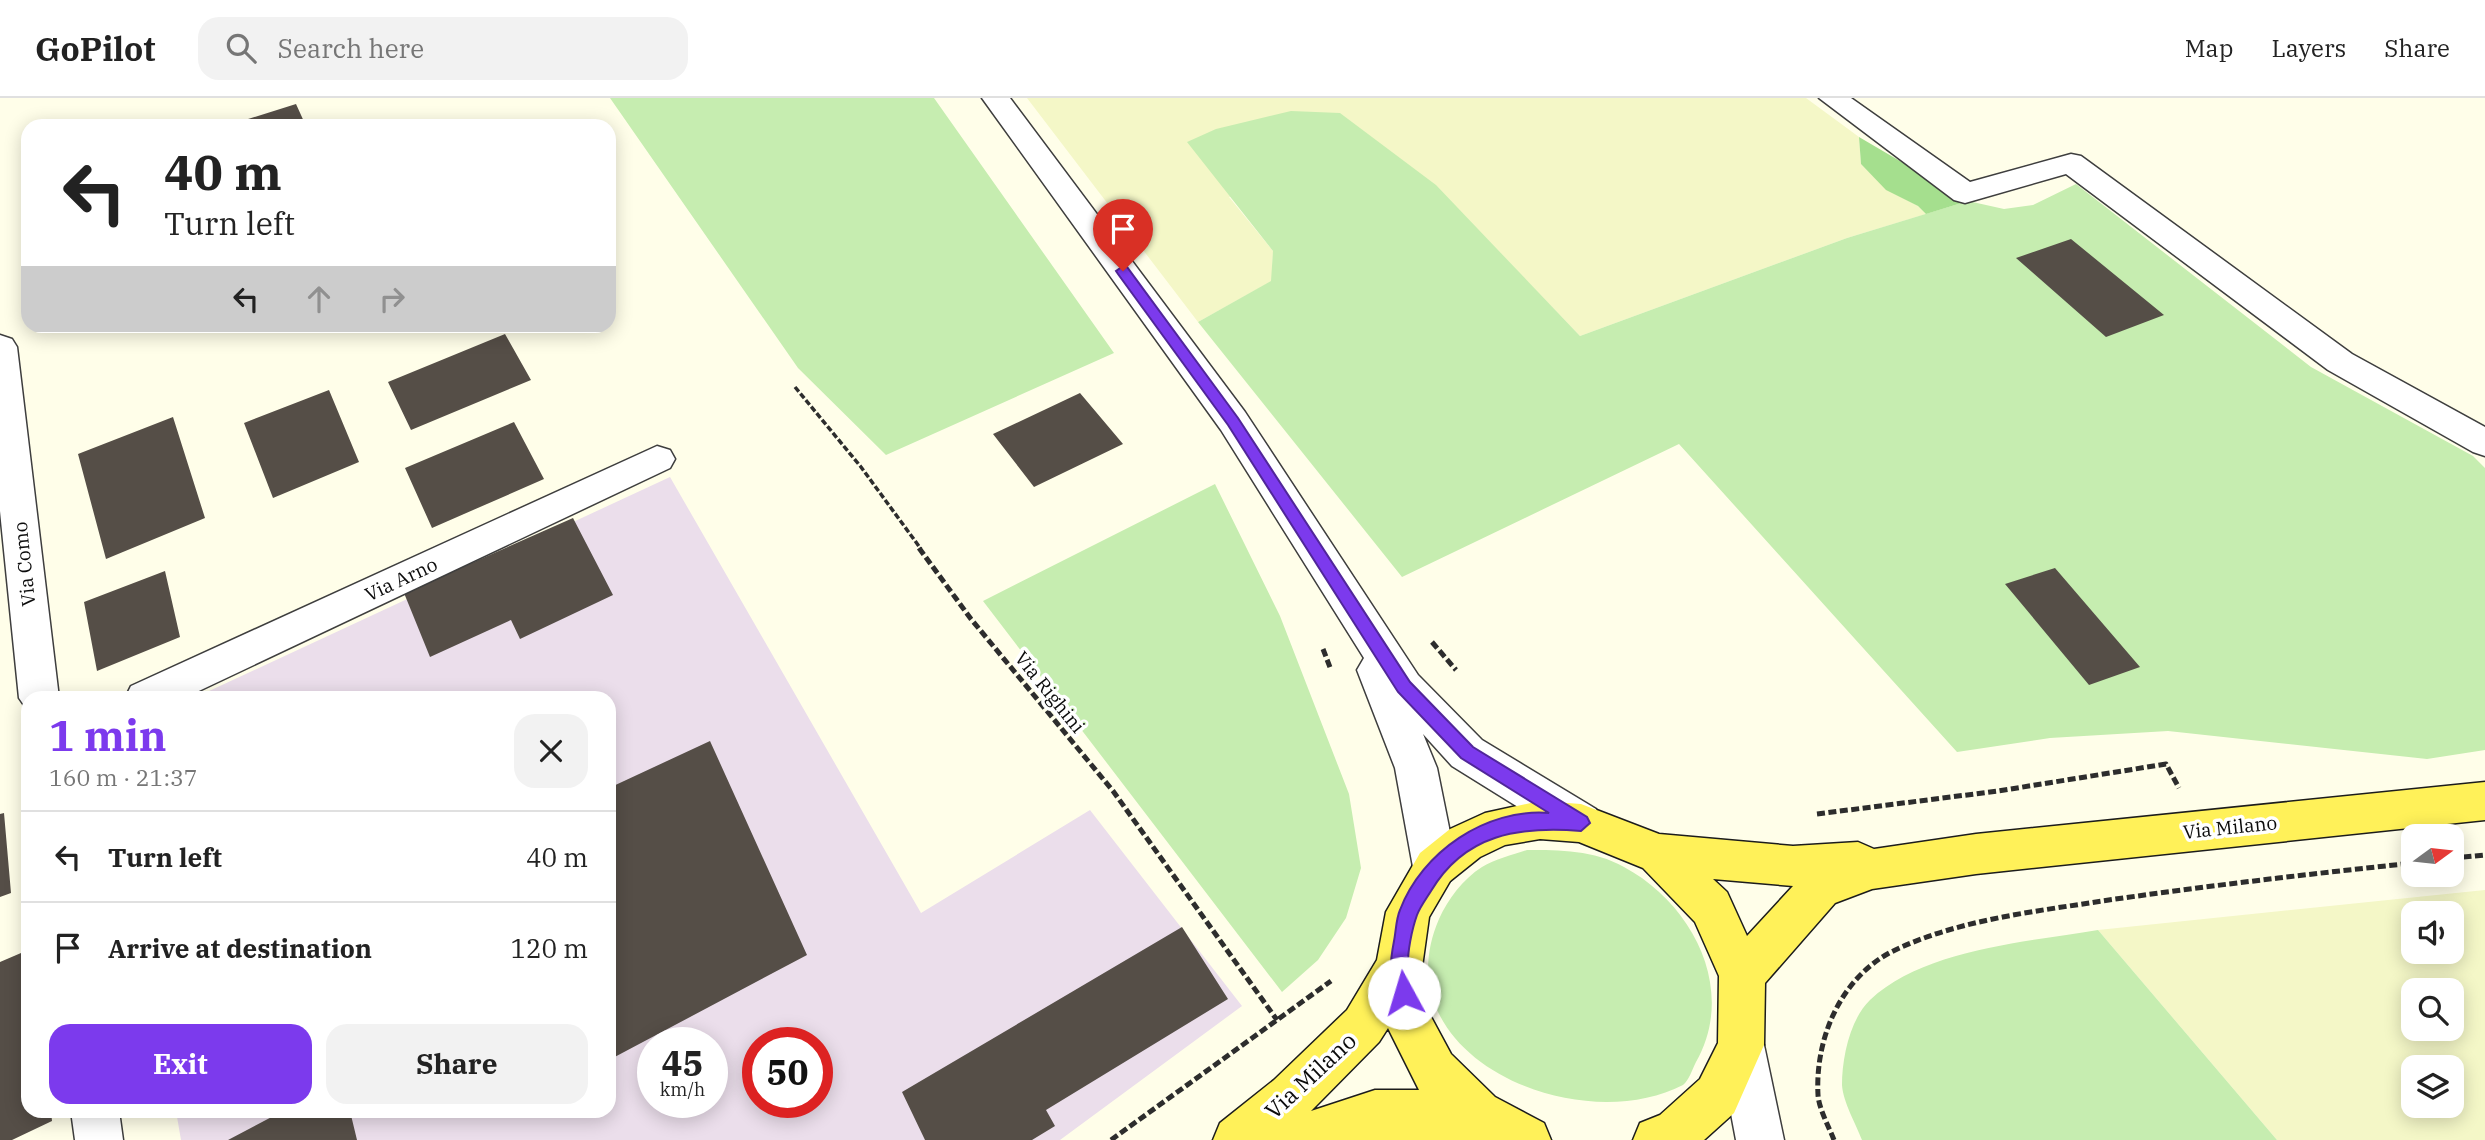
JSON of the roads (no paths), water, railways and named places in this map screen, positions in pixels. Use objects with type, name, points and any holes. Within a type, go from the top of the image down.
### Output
[{"type":"main road","name":"Via Milano","points":[[1742,975],[1820,888],[1872,869],[1976,854],[2485,801]]},
{"type":"main road","points":[[1527,1140],[1478,1114],[1434,1071],[1408,1020],[1399,967],[1408,912],[1436,867],[1465,843],[1500,827],[1540,820],[1581,823],[1658,854],[1711,907],[1742,975],[1741,1045],[1717,1096],[1674,1135],[1657,1140]]},
{"type":"main road","name":"Via Milano","points":[[1658,854],[1793,866],[1976,854]]},
{"type":"main road","name":"Via Milano","points":[[1237,1140],[1291,1097],[1363,1026],[1399,967]]},
{"type":"main road","name":"Via Milano","points":[[1297,1140],[1375,1114],[1478,1114]]},
{"type":"street","points":[[996,98],[1233,422],[1404,687],[1467,753],[1581,823]]},
{"type":"street","points":[[1833,98],[1965,192],[2071,163],[2340,362],[2485,443]]},
{"type":"street","name":"Via Como","points":[[0,347],[38,691]]},
{"type":"street","name":"Via Arno","points":[[160,691],[657,459]]},
{"type":"street","points":[[1341,588],[1416,768],[1436,867]]},
{"type":"street","points":[[1741,1045],[1760,1140]]},
{"type":"street","points":[[96,1118],[99,1140]]}]
